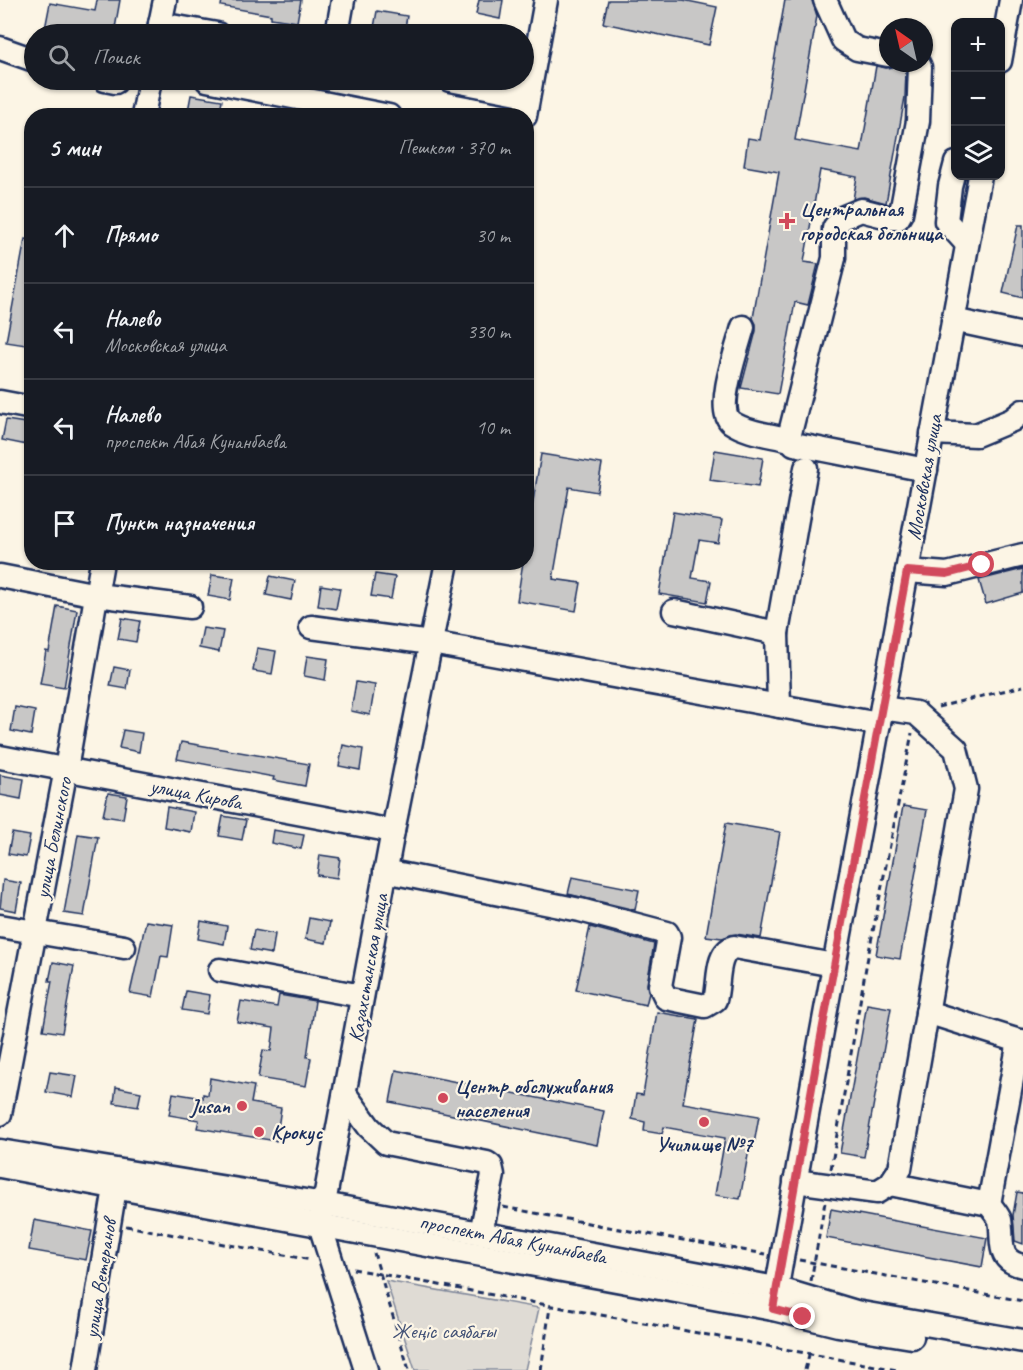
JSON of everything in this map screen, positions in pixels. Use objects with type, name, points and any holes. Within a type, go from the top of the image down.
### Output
[{"type":"street","points":[[160,24],[165,0]]},
{"type":"street","points":[[339,24],[344,0]]},
{"type":"street","points":[[534,66],[546,0]]},
{"type":"street","points":[[825,0],[843,40],[857,49],[879,53]]},
{"type":"street","points":[[1005,33],[1011,0]]},
{"type":"street","points":[[0,48],[24,56]]},
{"type":"street","points":[[790,440],[789,434],[834,258],[834,228],[842,218],[861,210],[892,218],[898,218],[901,213],[918,121],[920,72]]},
{"type":"street","points":[[145,108],[148,90]]},
{"type":"street","points":[[246,90],[316,108]]},
{"type":"street","points":[[481,90],[527,105],[530,90]]},
{"type":"street","points":[[952,180],[946,221],[967,244]]},
{"type":"street","name":"Московская улица","points":[[775,1299],[979,180]]},
{"type":"street","points":[[953,320],[1023,335]]},
{"type":"street","points":[[743,327],[727,388],[725,412],[730,421],[746,429],[790,440],[794,444],[926,470]]},
{"type":"street","points":[[0,402],[24,406]]},
{"type":"street","points":[[932,433],[976,435],[1012,420],[1023,411]]},
{"type":"street","points":[[779,706],[777,633],[806,468]]},
{"type":"street","points":[[907,571],[947,574],[1023,555]]},
{"type":"street","name":"улица Белинского","points":[[0,1114],[66,769],[101,570]]},
{"type":"street","name":"Казахстанская улица","points":[[366,1370],[333,1264],[322,1215],[385,871],[445,570]]},
{"type":"street","points":[[0,576],[97,595],[190,607]]},
{"type":"street","points":[[674,611],[777,633]]},
{"type":"street","points":[[311,627],[431,643],[779,706],[880,716],[916,713],[956,749],[966,789],[900,1169],[890,1184],[877,1192],[795,1181]]},
{"type":"street","name":"улица Кирова","points":[[0,757],[393,831]]},
{"type":"street","points":[[385,871],[580,910],[667,933],[669,937],[660,986],[666,998],[705,1006],[715,1000],[721,958],[728,949],[734,947],[834,966]]},
{"type":"street","points":[[0,926],[124,946]]},
{"type":"street","points":[[220,970],[362,996]]},
{"type":"street","points":[[927,1012],[1021,1041],[989,1204]]},
{"type":"street","points":[[345,1094],[369,1127],[386,1143],[487,1163],[491,1166],[493,1175],[481,1233]]},
{"type":"street","name":"проспект Абая Кунанбаева","points":[[0,1151],[322,1215],[368,1234],[1023,1341]]},
{"type":"street","name":"проспект Абая Кунанбаева","points":[[0,1166],[115,1188],[481,1233],[775,1299],[838,1325],[1023,1355]]},
{"type":"street","points":[[890,1184],[989,1204],[999,1218],[1000,1241],[1005,1257],[1023,1266]]},
{"type":"street","name":"улица Ветеранов","points":[[85,1370],[115,1188]]},
{"type":"path","points":[[813,1263],[866,967],[916,713],[1023,686]]},
{"type":"path","points":[[487,1203],[630,1231],[1023,1300]]},
{"type":"path","points":[[110,1223],[897,1370]]},
{"type":"path","points":[[368,1234],[410,1370]]},
{"type":"path","points":[[540,1370],[550,1307]]},
{"type":"path","points":[[806,1370],[809,1354]]},
{"type":"green space","name":"Жеңіс саябағы","points":[[386,1281],[539,1308],[525,1370],[415,1370]]},
{"type":"building","points":[[97,0],[120,0],[116,24],[46,24],[50,3],[95,11]]},
{"type":"building","points":[[222,0],[301,0],[297,22],[221,6]]},
{"type":"building","points":[[479,0],[503,0],[500,19],[476,14]]},
{"type":"building","points":[[608,0],[683,0],[717,7],[709,45],[603,23]]},
{"type":"building","points":[[785,0],[812,0],[817,16],[795,140],[861,152],[876,66],[879,67],[879,72],[906,72],[905,97],[886,203],[864,197],[853,199],[857,177],[820,170],[804,262],[818,264],[808,305],[795,302],[778,394],[741,388],[756,331],[753,318],[779,172],[744,166],[748,138],[760,140]]},
{"type":"building","points":[[377,11],[407,16],[406,24],[375,24]]},
{"type":"building","points":[[191,95],[222,100],[220,108],[189,108]]},
{"type":"building","points":[[1018,225],[1023,225],[1023,298],[1003,293]]},
{"type":"building","points":[[24,244],[24,345],[6,342]]},
{"type":"building","points":[[6,420],[24,423],[24,444],[2,440]]},
{"type":"building","points":[[715,450],[763,458],[758,487],[710,480]]},
{"type":"building","points":[[541,454],[602,464],[597,492],[569,487],[553,579],[581,583],[576,611],[517,601],[522,570],[534,570],[534,495]]},
{"type":"building","points":[[673,512],[722,520],[718,543],[699,540],[692,578],[711,581],[707,602],[659,594]]},
{"type":"building","points":[[1023,569],[1023,593],[986,604],[979,580]]},
{"type":"building","points":[[375,574],[395,577],[391,599],[371,596]]},
{"type":"building","points":[[212,575],[234,578],[230,600],[208,596]]},
{"type":"building","points":[[270,576],[295,581],[291,600],[266,595]]},
{"type":"building","points":[[321,585],[340,588],[336,609],[318,606]]},
{"type":"building","points":[[57,606],[77,610],[64,688],[40,684],[46,651],[49,652]]},
{"type":"building","points":[[122,618],[140,621],[136,642],[118,639]]},
{"type":"building","points":[[203,628],[223,631],[219,652],[199,648]]},
{"type":"building","points":[[257,648],[276,651],[272,674],[253,671]]},
{"type":"building","points":[[307,656],[328,659],[325,680],[304,676]]},
{"type":"building","points":[[114,667],[130,670],[127,689],[110,686]]},
{"type":"building","points":[[356,682],[375,685],[370,715],[351,711]]},
{"type":"building","points":[[15,707],[35,711],[31,735],[11,731]]},
{"type":"building","points":[[123,730],[142,733],[139,752],[119,748]]},
{"type":"building","points":[[181,742],[309,764],[305,786],[273,780],[274,777],[177,759]]},
{"type":"building","points":[[343,745],[363,749],[360,770],[339,766]]},
{"type":"building","points":[[0,775],[24,779],[21,799],[0,795]]},
{"type":"building","points":[[108,793],[127,796],[123,819],[103,816]]},
{"type":"building","points":[[903,806],[927,810],[900,959],[876,955]]},
{"type":"building","points":[[167,807],[194,812],[191,832],[164,827]]},
{"type":"building","points":[[223,816],[246,820],[242,840],[219,836]]},
{"type":"building","points":[[726,823],[780,832],[761,938],[736,934],[722,938],[706,936]]},
{"type":"building","points":[[273,830],[304,835],[301,849],[271,843]]},
{"type":"building","points":[[12,833],[30,836],[26,857],[8,854]]},
{"type":"building","points":[[78,834],[98,837],[84,916],[64,913]]},
{"type":"building","points":[[320,855],[340,858],[337,878],[317,875]]},
{"type":"building","points":[[572,877],[639,890],[635,910],[568,894]]},
{"type":"building","points":[[3,880],[21,883],[16,911],[0,908]]},
{"type":"building","points":[[309,918],[330,922],[326,943],[305,939]]},
{"type":"building","points":[[146,921],[173,925],[168,957],[161,956],[153,997],[130,993]]},
{"type":"building","points":[[201,921],[227,926],[224,944],[198,939]]},
{"type":"building","points":[[590,927],[654,944],[646,1005],[576,990]]},
{"type":"building","points":[[254,930],[275,934],[272,954],[250,950]]},
{"type":"building","points":[[53,962],[74,966],[62,1033],[43,1030]]},
{"type":"building","points":[[186,991],[210,995],[207,1014],[182,1010]]},
{"type":"building","points":[[279,995],[315,1001],[307,1057],[311,1058],[306,1086],[258,1078],[263,1050],[271,1051],[274,1028],[237,1022],[241,1001],[277,1007]]},
{"type":"building","points":[[867,1004],[891,1008],[864,1157],[840,1153]]},
{"type":"building","points":[[657,1012],[698,1019],[683,1103],[759,1116],[754,1144],[750,1144],[740,1199],[715,1195],[725,1138],[664,1127],[662,1134],[644,1131],[645,1122],[632,1119],[636,1094],[643,1095]]},
{"type":"building","points":[[396,1070],[604,1111],[597,1145],[390,1102]]},
{"type":"building","points":[[50,1072],[77,1076],[73,1097],[46,1092]]},
{"type":"building","points":[[210,1078],[254,1086],[251,1103],[281,1108],[276,1141],[197,1128],[199,1120],[169,1115],[173,1093],[203,1098],[203,1094],[208,1095]]},
{"type":"building","points":[[116,1087],[141,1092],[138,1107],[114,1103]]},
{"type":"building","points":[[1017,1192],[1023,1193],[1023,1244],[1015,1241],[1013,1215]]},
{"type":"building","points":[[831,1209],[987,1238],[982,1267],[826,1238]]},
{"type":"building","points":[[34,1220],[92,1231],[86,1260],[29,1250]]},
{"type":"place","name":"Центральная городская больница","points":[[787,221]]},
{"type":"place","name":"Центр обслуживания населения","points":[[443,1098]]},
{"type":"place","name":"Jusan","points":[[242,1106]]},
{"type":"place","name":"Училище №7","points":[[704,1122]]},
{"type":"place","name":"Крокус","points":[[259,1132]]},
{"type":"route","points":[[803,1317],[773,1309],[907,571],[947,574],[982,565]]}]
